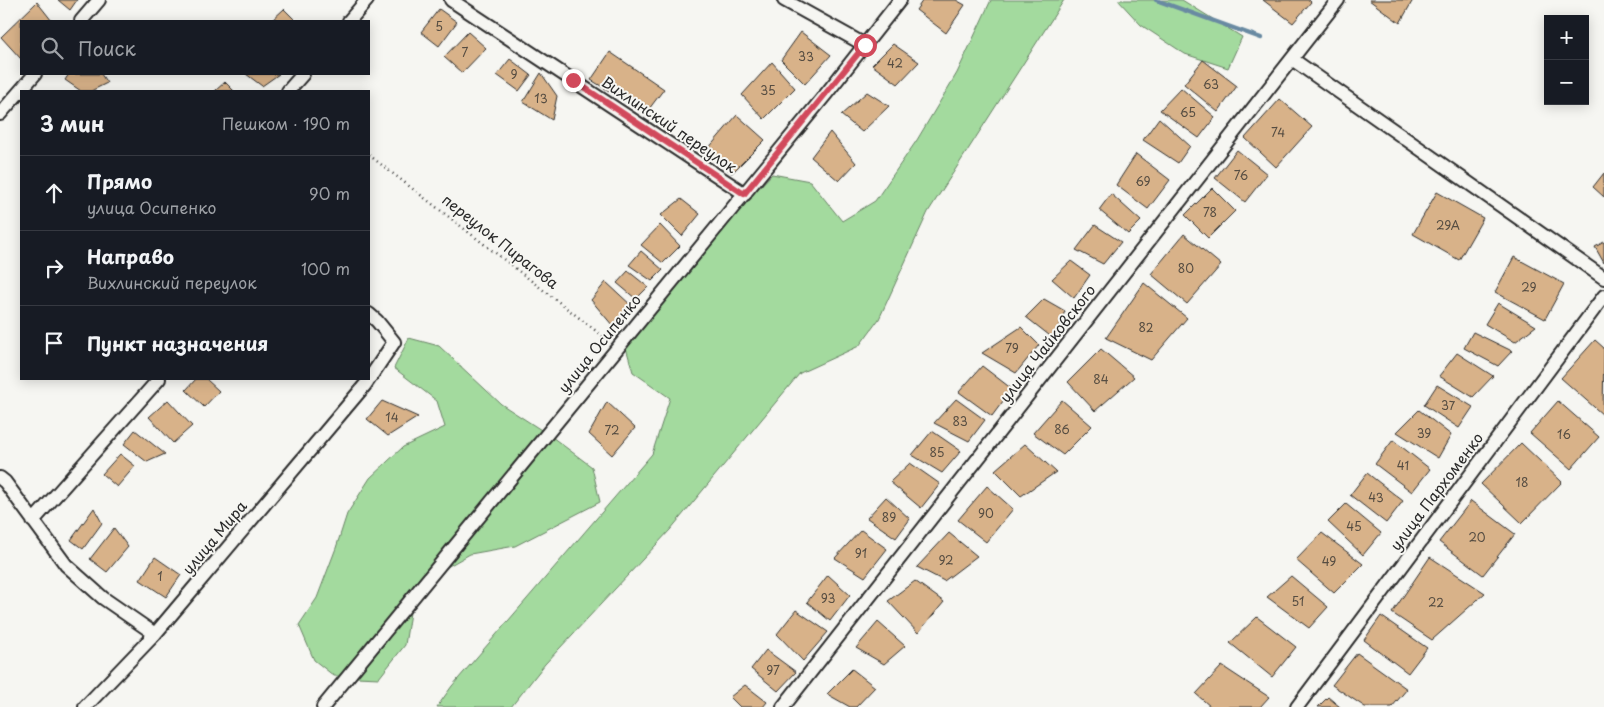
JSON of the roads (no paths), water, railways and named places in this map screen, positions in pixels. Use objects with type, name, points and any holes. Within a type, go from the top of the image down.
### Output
[{"type":"street","points":[[82,20],[99,0]]},
{"type":"street","points":[[349,20],[367,0]]},
{"type":"street","name":"Вихлинский переулок","points":[[451,0],[744,194]]},
{"type":"street","points":[[784,0],[865,45]]},
{"type":"street","name":"улица Осипенко","points":[[323,707],[744,194],[900,0]]},
{"type":"street","name":"улица Чайковского","points":[[783,707],[1338,0]]},
{"type":"street","points":[[1292,60],[1604,278]]},
{"type":"street","points":[[21,90],[34,75]]},
{"type":"street","points":[[289,90],[302,75]]},
{"type":"street","points":[[0,114],[20,91]]},
{"type":"street","name":"улица Пархоменко","points":[[1297,707],[1604,296]]},
{"type":"street","name":"улица Мира","points":[[370,315],[378,321],[394,342],[370,378]]},
{"type":"street","points":[[33,521],[158,380]]},
{"type":"street","name":"улица Мира","points":[[85,707],[156,634],[368,380]]},
{"type":"street","points":[[0,478],[5,482],[66,565],[103,598],[156,634]]},
{"type":"waterway","points":[[1156,0],[1261,38]]}]
